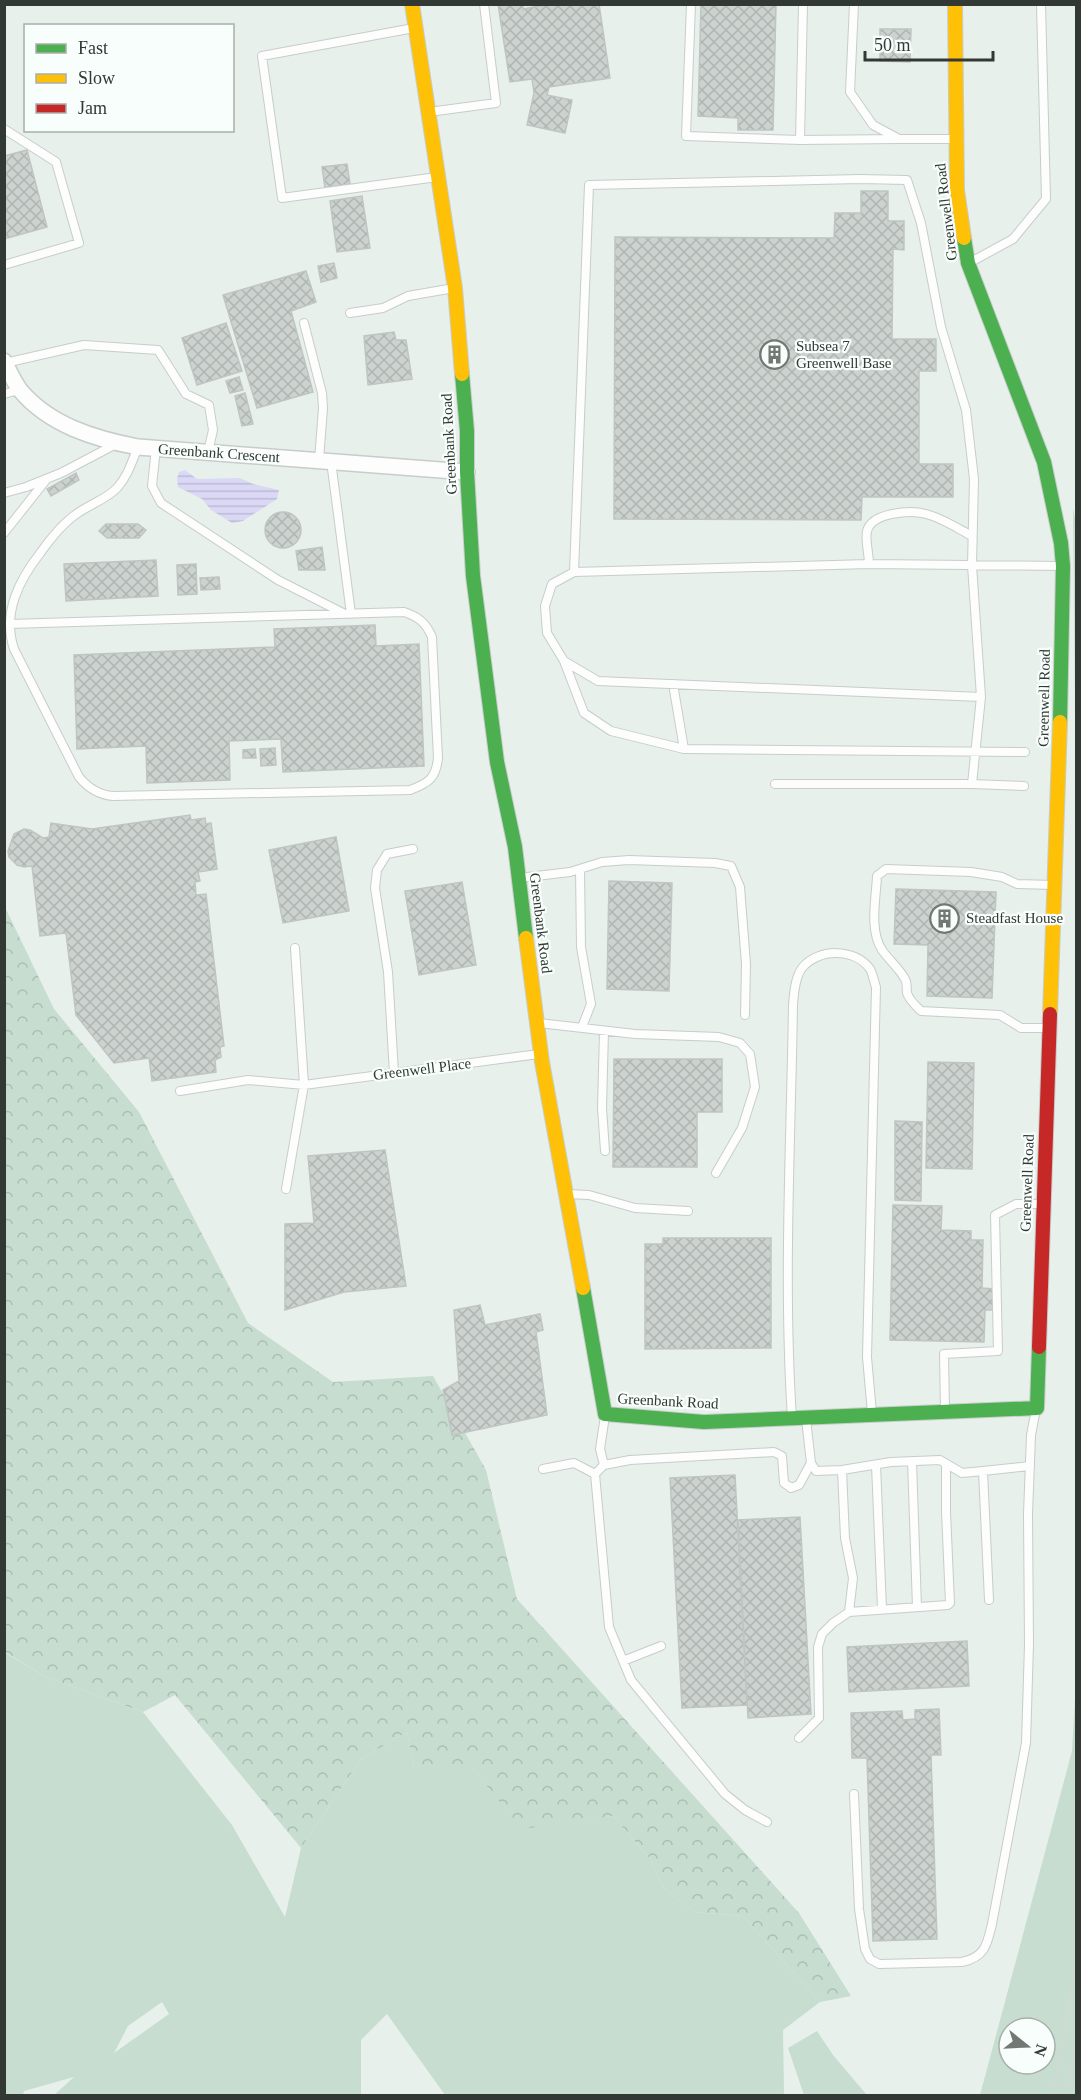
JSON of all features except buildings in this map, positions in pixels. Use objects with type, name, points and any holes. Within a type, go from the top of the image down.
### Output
[{"type":"street","name":"Greenbank Road","points":[[412,4],[455,288],[467,431],[466,472],[473,576],[497,762],[515,847],[541,1054],[605,1414],[704,1422],[1037,1408]]},
{"type":"street","name":"Greenwell Road","points":[[954,4],[957,190],[968,263],[1044,462],[1061,543],[1063,566],[1037,1408]]},
{"type":"street","name":"Greenbank Crescent","points":[[5,362],[12,392],[66,426],[118,443],[138,447],[466,472]]},
{"type":"lane","points":[[428,112],[496,103],[484,4]]},
{"type":"lane","points":[[691,4],[686,136],[800,140],[956,139]]},
{"type":"lane","points":[[854,4],[850,92],[873,125],[899,139]]},
{"type":"lane","points":[[968,263],[1013,239],[1046,199],[1041,4]]},
{"type":"lane","points":[[800,140],[804,5]]},
{"type":"lane","points":[[415,28],[262,56],[282,198],[438,177]]},
{"type":"lane","points":[[4,129],[56,162],[79,243],[4,265]]},
{"type":"lane","points":[[574,572],[590,185],[860,178],[907,180],[921,223],[942,327],[966,410],[974,479],[972,565],[981,697],[972,784]]},
{"type":"lane","points":[[350,313],[383,308],[408,296],[455,288]]},
{"type":"lane","points":[[304,323],[322,393],[325,461],[348,614]]},
{"type":"lane","points":[[5,362],[84,345],[158,350],[186,394],[209,405],[213,430],[208,452]]},
{"type":"lane","points":[[4,493],[78,465],[118,443]]},
{"type":"lane","points":[[9,624],[404,612],[416,616],[427,626],[432,637],[438,758],[433,777],[423,786],[410,790],[103,796],[85,784],[79,777],[25,672],[10,637],[9,624],[16,592],[36,558],[57,530],[75,515],[116,490],[126,477],[138,447]]},
{"type":"lane","points":[[156,448],[152,486],[155,496],[161,503],[278,580],[348,614]]},
{"type":"lane","points":[[4,533],[46,479]]},
{"type":"lane","points":[[869,564],[867,531],[874,521],[885,515],[924,513],[943,520],[972,536]]},
{"type":"lane","points":[[1025,752],[684,749],[611,731],[584,713],[564,661],[547,633],[545,606],[552,584],[574,572],[869,564],[1063,566]]},
{"type":"lane","points":[[564,661],[598,681],[981,697]]},
{"type":"lane","points":[[673,684],[684,749]]},
{"type":"lane","points":[[775,784],[1024,786]]},
{"type":"lane","points":[[394,1073],[388,972],[375,888],[377,870],[387,854],[413,849]]},
{"type":"lane","points":[[519,878],[570,872],[602,862],[629,860],[715,863],[731,866],[740,887],[746,964],[745,1015]]},
{"type":"lane","points":[[580,869],[581,947],[591,1004],[582,1027]]},
{"type":"lane","points":[[1049,1028],[1021,1028],[1000,1015],[921,1011],[907,994],[907,983],[903,976],[882,951],[875,937],[875,905],[877,876],[886,869],[971,872],[1002,877],[1017,884],[1054,885]]},
{"type":"lane","points":[[286,1189],[304,1085],[296,948]]},
{"type":"lane","points":[[872,1415],[867,1357],[876,987],[870,970],[861,960],[837,952],[820,955],[802,968],[795,986],[793,1005],[788,1360],[799,1418],[811,1463],[816,1471],[940,1460],[962,1473],[1030,1466]]},
{"type":"lane","points":[[537,1023],[604,1031],[719,1037],[740,1043],[750,1054],[754,1086],[742,1128],[716,1173]]},
{"type":"lane","points":[[604,1031],[602,1108],[605,1151]]},
{"type":"lane","name":"Greenwell Place","points":[[180,1091],[248,1080],[304,1085],[541,1054]]},
{"type":"lane","points":[[566,1194],[589,1195],[635,1208],[688,1210]]},
{"type":"lane","points":[[945,1412],[944,1354],[998,1351],[995,1215],[1016,1204],[1043,1204]]},
{"type":"lane","points":[[854,1794],[859,1909],[865,1949],[870,1959],[879,1964],[962,1962],[975,1959],[986,1946],[992,1924],[1026,1743],[1029,1644],[1028,1514],[1031,1435],[1037,1408]]},
{"type":"lane","points":[[604,1465],[600,1449],[605,1414]]},
{"type":"lane","points":[[767,1822],[745,1810],[725,1794],[631,1680],[609,1627],[595,1474],[604,1465],[630,1460],[774,1452],[782,1456],[784,1484],[791,1488],[799,1485],[811,1463]]},
{"type":"lane","points":[[912,1461],[917,1607]]},
{"type":"lane","points":[[543,1469],[574,1463],[595,1474]]},
{"type":"lane","points":[[799,1738],[819,1719],[819,1641],[826,1629],[849,1612],[948,1605],[951,1602],[946,1464]]},
{"type":"lane","points":[[876,1465],[882,1609]]},
{"type":"lane","points":[[842,1470],[845,1538],[853,1578],[849,1612]]},
{"type":"lane","points":[[983,1471],[989,1600]]},
{"type":"lane","points":[[623,1660],[661,1647]]},
{"type":"green space","points":[[1073,508],[1076,523],[1076,822]]},
{"type":"green space","points":[[4,905],[54,1009],[139,1112],[248,1323],[333,1382],[433,1376],[486,1470],[517,1599],[799,1913],[851,1996],[820,2002],[743,1916],[694,1912],[662,1886],[651,1860],[613,1816],[522,1829],[473,1769],[414,1769],[407,1732],[361,1759],[301,1848],[175,1695],[143,1712],[46,1677],[5,1652]]},
{"type":"green space","points":[[4,1652],[46,1677],[143,1712],[232,1825],[285,1917],[301,1848],[361,1759],[407,1732],[414,1769],[473,1769],[522,1828],[613,1816],[651,1860],[662,1886],[694,1912],[743,1916],[820,2002],[783,2030],[784,2095],[445,2095],[387,2014],[361,2040],[361,2095],[54,2095],[74,2077],[24,2091],[23,2095],[5,2095]],"holes":[[[162,2002],[169,2014],[114,2053],[128,2026]]]},
{"type":"green space","points":[[1076,1681],[1076,2095],[980,2095],[997,2031],[997,2076],[1057,2076],[1057,2016],[1001,2016],[1072,1751]]},
{"type":"green space","points":[[817,2031],[833,2055],[866,2094],[875,2095],[804,2095],[788,2048]]},
{"type":"shaded area","points":[[185,470],[197,479],[240,478],[253,484],[279,490],[277,499],[243,521],[232,523],[211,510],[202,499],[178,487],[179,472]]},
{"type":"railway","points":[[1053,2096],[1076,1966]]},
{"type":"railway","points":[[1066,2096],[1076,2042]]},
{"type":"traffic: fast","points":[[964,238],[968,263],[1044,462],[1061,543],[1063,566],[1060,722]]},
{"type":"traffic: fast","points":[[462,374],[467,431],[473,576],[497,762],[515,847],[526,938]]},
{"type":"traffic: fast","points":[[583,1288],[605,1414],[704,1422],[1037,1408],[1039,1347]]},
{"type":"traffic: slow","points":[[412,4],[455,288],[462,374]]},
{"type":"traffic: slow","points":[[955,4],[957,190],[964,238]]},
{"type":"traffic: slow","points":[[1050,1014],[1060,722]]},
{"type":"traffic: slow","points":[[526,938],[542,1062],[583,1288]]},
{"type":"traffic: jam","points":[[1039,1347],[1050,1014]]},
{"type":"place","name":"Subsea 7 Greenwell Base","points":[[775,355]]},
{"type":"place","name":"Steadfast House","points":[[945,918]]}]
